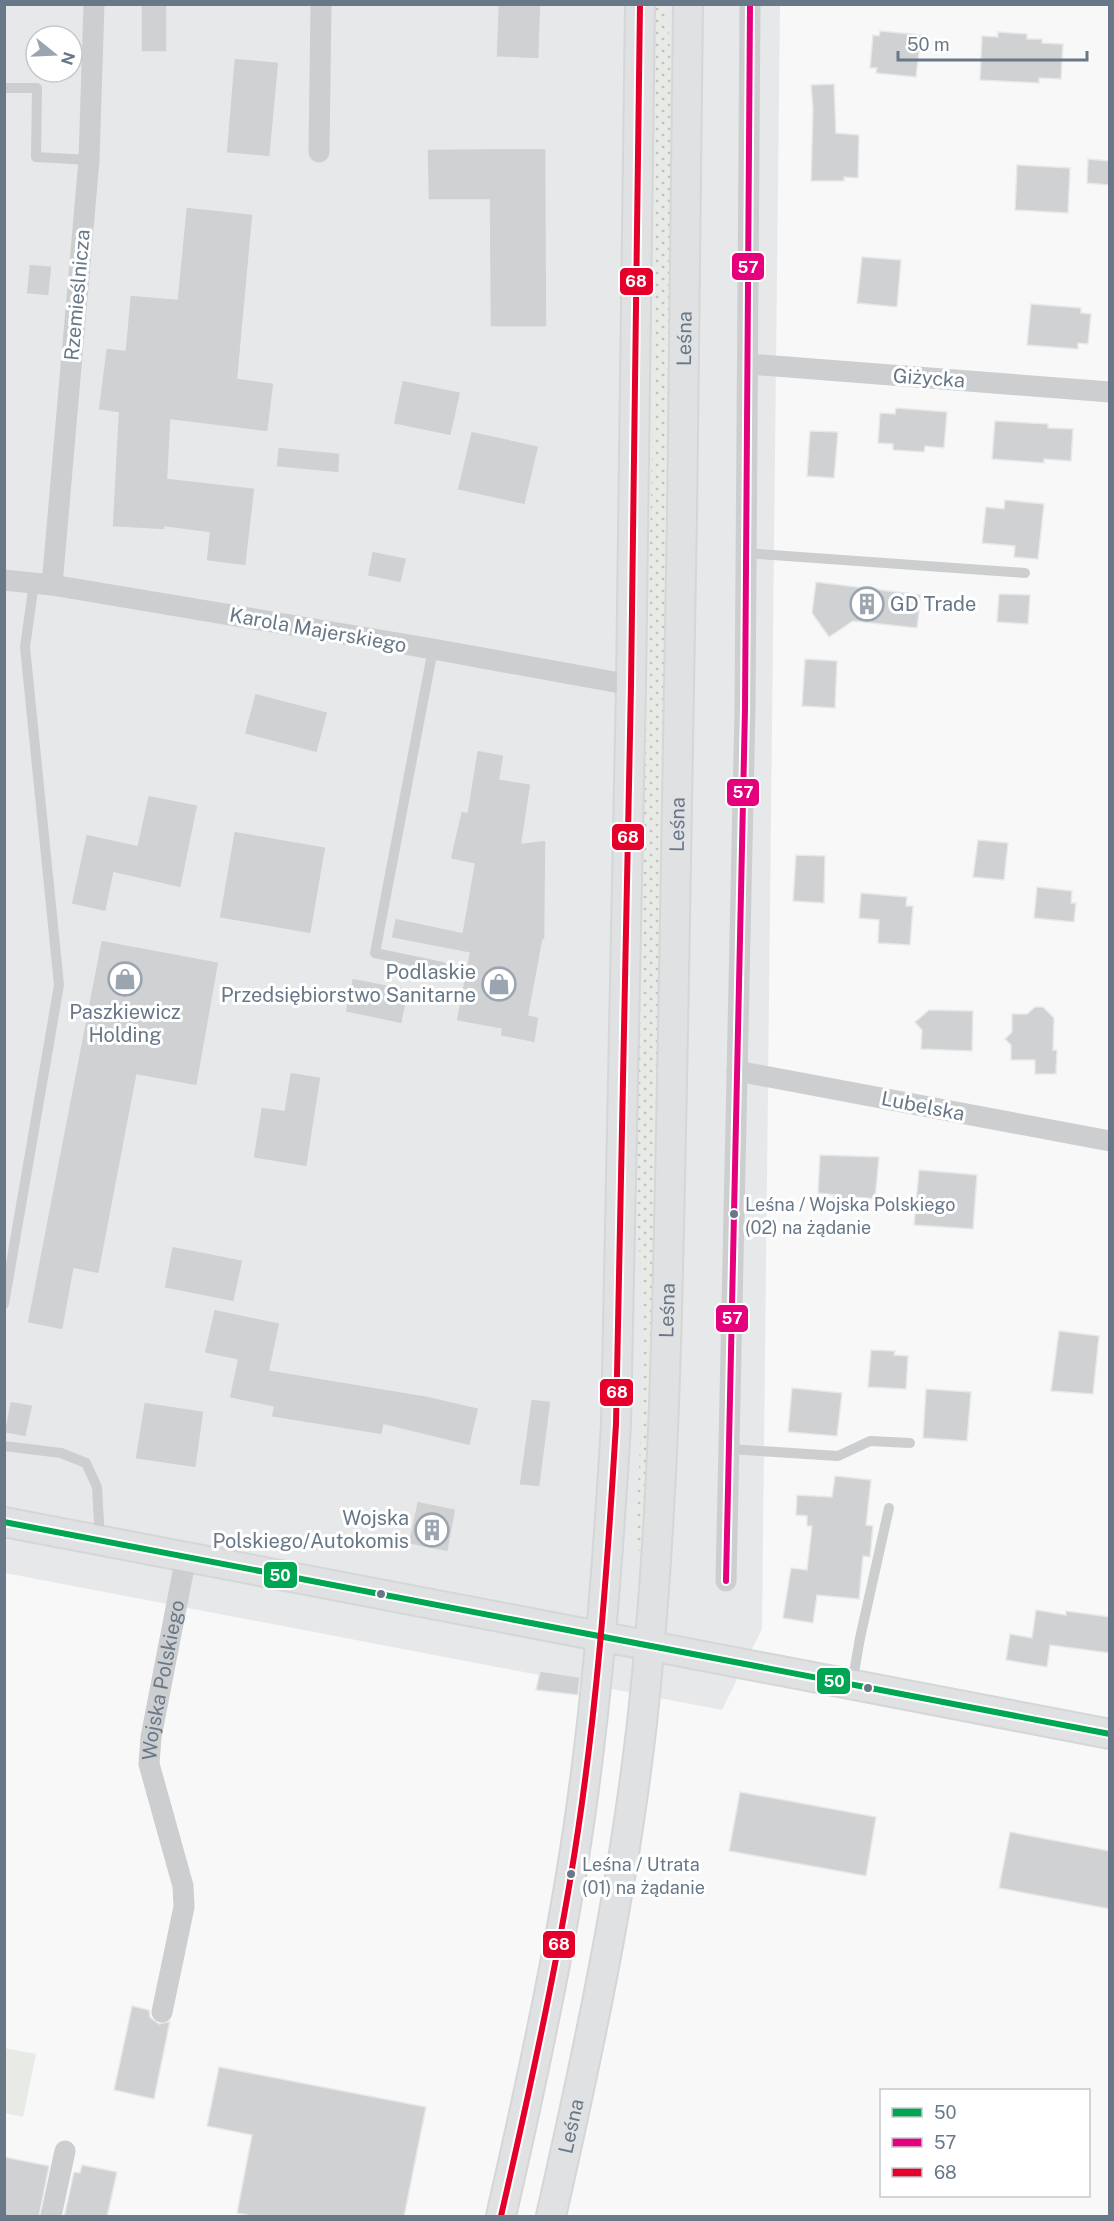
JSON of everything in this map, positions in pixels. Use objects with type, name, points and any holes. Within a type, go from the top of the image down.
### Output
[{"type":"main road","points":[[501,2217],[544,2024],[571,1874],[602,1637],[616,1424],[632,685],[640,4]]},
{"type":"main road","name":"Leśna","points":[[551,2217],[591,2038],[619,1884],[650,1646],[660,1500],[667,1349],[680,710],[688,4]]},
{"type":"main road","points":[[4,1522],[1110,1734]]},
{"type":"street","name":"Rzemieślnicza","points":[[43,584],[89,160],[93,4]]},
{"type":"street","points":[[319,152],[321,4]]},
{"type":"street","points":[[726,1581],[746,553],[750,4]]},
{"type":"street","name":"Giżycka","points":[[748,364],[1110,392]]},
{"type":"street","name":"Karola Majerskiego","points":[[4,580],[43,584],[433,649],[632,685]]},
{"type":"street","name":"Lubelska","points":[[737,1071],[1110,1141]]},
{"type":"street","name":"Wojska Polskiego","points":[[162,2013],[184,1907],[183,1886],[149,1764],[151,1737],[186,1557]]},
{"type":"street","points":[[51,2217],[65,2151]]},
{"type":"lane","points":[[4,88],[37,88],[36,157],[89,160]]},
{"type":"lane","points":[[746,553],[1025,573]]},
{"type":"lane","points":[[4,1304],[59,985],[25,647],[43,584]]},
{"type":"lane","points":[[433,649],[375,953],[442,967]]},
{"type":"lane","points":[[729,1449],[838,1456],[870,1441],[910,1443]]},
{"type":"lane","points":[[4,1446],[61,1453],[86,1463],[97,1487],[100,1540]]},
{"type":"lane","points":[[852,1684],[860,1638],[890,1508]]},
{"type":"shaded area","points":[[666,4],[675,101],[672,437],[654,1352],[644,1551],[635,1550],[644,1365],[643,1295],[636,1207],[637,1118],[653,410],[654,5]]},
{"type":"shaded area","points":[[4,5],[780,5],[762,1629],[722,1710],[5,1573]]},
{"type":"shaded area","points":[[4,2048],[36,2054],[23,2117],[5,2113]]},
{"type":"building","points":[[141,4],[167,4],[167,52],[141,52]]},
{"type":"building","points":[[498,4],[541,4],[539,59],[496,57]]},
{"type":"building","points":[[880,31],[921,35],[916,77],[876,73],[877,68],[870,68],[873,35],[879,36]]},
{"type":"building","points":[[998,32],[1027,34],[1027,39],[1042,39],[1042,43],[1063,44],[1061,79],[1039,78],[1039,83],[980,80],[982,36],[998,37]]},
{"type":"building","points":[[234,58],[279,62],[270,157],[226,153]]},
{"type":"building","points":[[834,84],[836,133],[859,135],[858,178],[844,177],[844,181],[811,181],[813,109],[811,85]]},
{"type":"building","points":[[546,148],[547,327],[490,327],[489,200],[428,200],[427,149]]},
{"type":"building","points":[[1088,159],[1110,161],[1110,185],[1087,183]]},
{"type":"building","points":[[1017,165],[1070,168],[1068,213],[1015,210]]},
{"type":"building","points":[[186,207],[253,214],[238,378],[274,383],[268,432],[171,420],[168,478],[255,488],[246,566],[206,561],[209,533],[165,527],[165,530],[112,527],[118,413],[98,410],[106,348],[125,350],[130,295],[177,299]]},
{"type":"building","points":[[862,257],[901,260],[897,307],[857,303]]},
{"type":"building","points":[[29,264],[52,266],[49,296],[26,294]]},
{"type":"building","points":[[1031,304],[1081,308],[1081,313],[1091,314],[1088,344],[1078,343],[1078,349],[1027,345]]},
{"type":"building","points":[[402,380],[461,392],[451,436],[393,424]]},
{"type":"building","points":[[896,408],[947,412],[944,448],[925,446],[924,452],[893,450],[893,444],[878,443],[880,413],[895,414]]},
{"type":"building","points":[[995,421],[1048,424],[1048,428],[1073,429],[1071,461],[1044,459],[1044,463],[992,459]]},
{"type":"building","points":[[471,431],[539,446],[525,505],[457,490]]},
{"type":"building","points":[[810,431],[838,432],[834,478],[807,476]]},
{"type":"building","points":[[278,447],[340,453],[339,473],[276,467]]},
{"type":"building","points":[[1005,500],[1044,504],[1038,559],[1014,557],[1015,546],[982,543],[986,507],[1004,509]]},
{"type":"building","points":[[372,551],[407,558],[401,583],[367,576]]},
{"type":"building","name":"GD Trade","points":[[816,582],[921,595],[917,628],[853,621],[829,637],[812,613]]},
{"type":"building","points":[[999,594],[1030,595],[1028,624],[997,622]]},
{"type":"building","points":[[805,659],[837,661],[835,708],[802,706]]},
{"type":"building","points":[[255,693],[328,712],[317,753],[244,734]]},
{"type":"building","points":[[477,750],[504,755],[500,779],[531,784],[522,843],[546,840],[545,940],[543,940],[529,1015],[539,1017],[535,1043],[500,1036],[501,1029],[456,1021],[469,953],[391,938],[395,918],[462,932],[474,864],[450,859],[461,811],[467,812]]},
{"type":"building","points":[[148,795],[198,805],[181,888],[114,873],[106,912],[71,904],[86,834],[137,845]]},
{"type":"building","points":[[234,831],[326,847],[311,934],[219,918]]},
{"type":"building","points":[[978,840],[1008,843],[1004,880],[973,877]]},
{"type":"building","points":[[796,855],[825,856],[824,903],[793,901]]},
{"type":"building","points":[[1037,887],[1072,891],[1071,903],[1076,903],[1074,922],[1034,918]]},
{"type":"building","points":[[861,893],[907,897],[906,906],[913,906],[910,945],[878,943],[879,920],[859,918]]},
{"type":"building","points":[[101,940],[219,962],[197,1086],[137,1075],[99,1274],[74,1269],[63,1330],[27,1323]]},
{"type":"building","points":[[352,978],[409,989],[402,1024],[345,1012]]},
{"type":"building","points":[[1035,1007],[1043,1007],[1054,1018],[1053,1050],[1057,1050],[1056,1074],[1035,1074],[1035,1060],[1011,1060],[1011,1045],[1005,1039],[1012,1032],[1012,1014],[1027,1014]]},
{"type":"building","points":[[929,1010],[973,1011],[972,1051],[921,1049],[922,1030],[915,1022]]},
{"type":"building","points":[[290,1072],[321,1077],[307,1167],[253,1158],[261,1107],[284,1110]]},
{"type":"building","points":[[820,1155],[879,1157],[875,1199],[855,1197],[854,1206],[833,1204],[834,1195],[818,1193]]},
{"type":"building","points":[[919,1170],[977,1175],[973,1229],[914,1225]]},
{"type":"building","points":[[172,1246],[243,1260],[234,1302],[164,1288]]},
{"type":"building","points":[[214,1309],[280,1323],[270,1370],[427,1396],[479,1408],[470,1446],[384,1425],[382,1435],[271,1417],[273,1407],[229,1398],[237,1360],[204,1353]]},
{"type":"building","points":[[1059,1331],[1099,1336],[1093,1394],[1051,1391]]},
{"type":"building","points":[[871,1350],[895,1351],[894,1355],[908,1356],[906,1389],[868,1387]]},
{"type":"building","points":[[792,1388],[842,1393],[837,1436],[788,1432]]},
{"type":"building","points":[[926,1389],[971,1392],[967,1441],[923,1438]]},
{"type":"building","points":[[531,1399],[551,1401],[540,1487],[519,1485]]},
{"type":"building","points":[[10,1401],[33,1405],[26,1437],[4,1433]]},
{"type":"building","points":[[144,1402],[204,1411],[196,1468],[135,1459]]},
{"type":"building","points":[[835,1476],[871,1480],[866,1525],[873,1526],[870,1557],[863,1556],[859,1599],[817,1595],[813,1623],[783,1618],[791,1568],[807,1570],[812,1526],[807,1526],[807,1516],[796,1515],[797,1495],[832,1497]]},
{"type":"building","name":"Wojska Polskiego/Autokomis","points":[[417,1501],[456,1509],[448,1552],[408,1544]]},
{"type":"building","points":[[1036,1610],[1066,1615],[1066,1611],[1110,1617],[1110,1653],[1050,1645],[1047,1667],[1006,1660],[1010,1634],[1032,1638]]},
{"type":"building","points":[[540,1671],[580,1677],[578,1695],[536,1690]]},
{"type":"building","points":[[740,1792],[876,1817],[866,1876],[729,1851]]},
{"type":"building","points":[[1010,1832],[1110,1851],[1110,1909],[999,1888]]},
{"type":"building","points":[[132,2006],[149,2010],[150,2017],[159,2024],[170,2021],[154,2099],[114,2090]]},
{"type":"building","points":[[219,2067],[426,2107],[404,2217],[257,2217],[237,2213],[252,2135],[207,2126]]},
{"type":"building","points":[[4,2157],[49,2166],[39,2217],[4,2217]]},
{"type":"building","points":[[82,2165],[117,2172],[107,2217],[64,2217],[74,2172],[80,2173]]},
{"type":"transit line","name":"68","points":[[501,2216],[547,2004],[580,1819],[600,1650],[613,1481],[631,685],[640,4]]},
{"type":"transit line","name":"57","points":[[726,1581],[745,709],[750,4]]},
{"type":"transit line","name":"50","points":[[4,1522],[1110,1734]]},
{"type":"place","name":"GD Trade","points":[[867,604]]},
{"type":"place","name":"Paszkiewicz Holding","points":[[125,979]]},
{"type":"place","name":"Podlaskie Przedsiębiorstwo Sanitarne","points":[[499,984]]},
{"type":"place","name":"Leśna / Wojska Polskiego (02) na żądanie","points":[[734,1214]]},
{"type":"place","name":"Wojska Polskiego/Autokomis","points":[[432,1530]]},
{"type":"place","name":"Leśna / Utrata (01) na żądanie","points":[[571,1874]]}]
